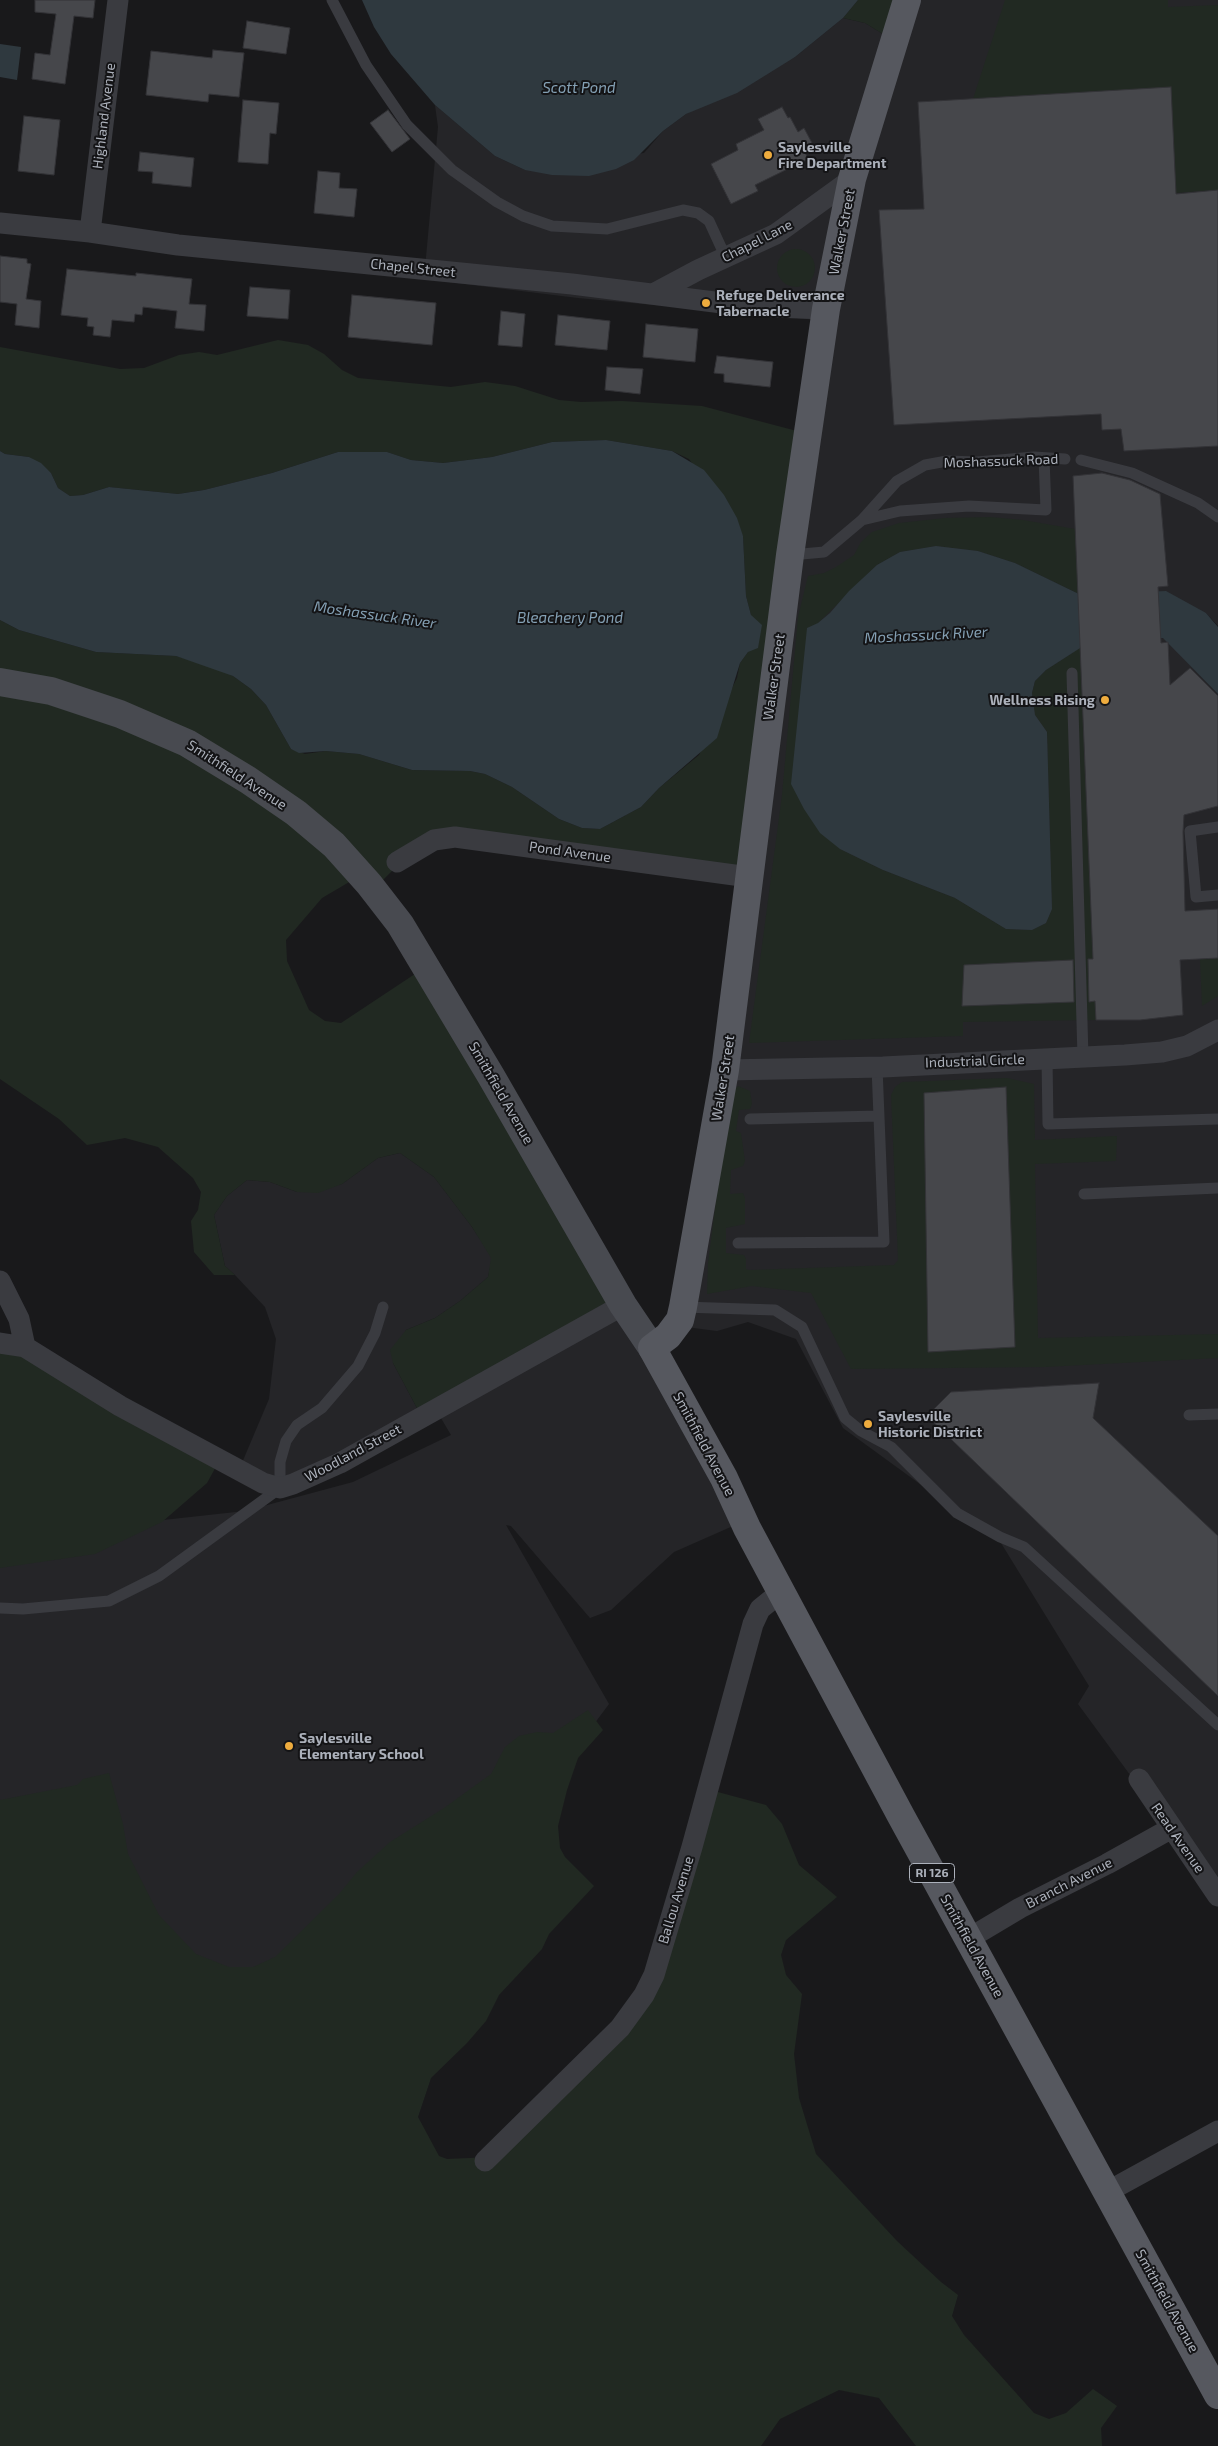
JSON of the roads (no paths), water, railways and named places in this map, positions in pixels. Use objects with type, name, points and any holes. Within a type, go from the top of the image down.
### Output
[{"type":"main road","name":"Walker Street","points":[[652,1348],[668,1336],[680,1320],[683,1307],[725,1070],[790,555],[826,309],[852,178],[907,0]]},
{"type":"main road","name":"Smithfield Avenue","points":[[0,682],[51,691],[120,714],[187,743],[248,780],[296,813],[334,845],[400,924],[491,1076],[623,1305],[652,1348],[724,1478],[747,1528],[968,1939],[1218,2395]]},
{"type":"street","name":"Highland Avenue","points":[[90,232],[118,0]]},
{"type":"street","name":"Chapel Lane","points":[[655,293],[698,270],[776,234],[852,178]]},
{"type":"street","name":"Chapel Street","points":[[0,223],[90,232],[178,245],[655,293],[746,306],[826,309]]},
{"type":"street","name":"Pond Avenue","points":[[397,862],[434,840],[455,836],[749,877]]},
{"type":"street","name":"Industrial Circle","points":[[725,1070],[878,1067],[1162,1052],[1187,1046],[1217,1032]]},
{"type":"street","points":[[0,1280],[19,1319],[26,1347]]},
{"type":"street","name":"Woodland Street","points":[[280,1488],[340,1463],[623,1305]]},
{"type":"street","points":[[0,1343],[26,1347],[120,1406],[263,1483],[280,1488]]},
{"type":"street","name":"Ballou Avenue","points":[[485,2160],[620,2028],[644,1995],[654,1975],[692,1847],[753,1624],[760,1609],[781,1592]]},
{"type":"street","name":"Read Avenue","points":[[1139,1779],[1170,1828],[1218,1896]]},
{"type":"street","name":"Branch Avenue","points":[[968,1939],[1020,1908],[1107,1864],[1170,1828]]},
{"type":"street","points":[[1107,2192],[1218,2131]]},
{"type":"lane","points":[[332,0],[366,65],[407,125],[452,170],[497,202],[523,216],[552,226],[570,227],[607,229],[683,210],[698,213],[709,221],[726,258]]},
{"type":"lane","points":[[862,520],[900,511],[969,506],[1046,510],[1044,458]]},
{"type":"lane","name":"Moshassuck Road","points":[[790,555],[824,552],[862,520],[897,481],[925,465],[947,461],[977,462],[1044,458],[1065,459]]},
{"type":"lane","points":[[1081,460],[1132,473],[1198,503],[1218,517]]},
{"type":"lane","points":[[1072,673],[1083,1057]]},
{"type":"lane","points":[[1218,827],[1190,831],[1196,897],[1218,895]]},
{"type":"lane","points":[[1047,1058],[1048,1124],[1218,1119]]},
{"type":"lane","points":[[738,1243],[884,1242],[878,1067]]},
{"type":"lane","points":[[750,1118],[879,1116]]},
{"type":"lane","points":[[1084,1194],[1218,1188]]},
{"type":"lane","points":[[0,1608],[23,1609],[109,1601],[159,1576],[280,1488],[280,1462],[286,1441],[297,1425],[322,1408],[358,1366],[375,1333],[383,1306]]},
{"type":"lane","points":[[683,1307],[775,1310],[802,1327],[846,1418],[860,1431],[892,1447],[957,1513],[1000,1537],[1024,1547],[1218,1725]]},
{"type":"lane","points":[[1189,1415],[1218,1414]]},
{"type":"water","name":"Scott Pond","points":[[362,0],[858,0],[843,18],[795,57],[737,93],[686,114],[663,131],[634,160],[616,169],[589,176],[552,175],[525,170],[495,156],[435,105],[391,54],[374,27]]},
{"type":"water","points":[[0,44],[21,47],[17,80],[0,77]]},
{"type":"water","name":"Bleachery Pond","points":[[606,440],[672,451],[704,470],[724,495],[737,518],[743,536],[746,596],[751,615],[762,625],[758,648],[748,652],[740,663],[717,738],[659,788],[641,807],[600,829],[582,828],[559,819],[512,787],[485,774],[470,771],[412,770],[359,754],[326,751],[299,753],[291,749],[266,705],[251,689],[233,676],[176,656],[96,652],[19,630],[0,620],[0,451],[5,454],[29,457],[41,463],[51,473],[58,488],[70,496],[83,495],[109,487],[178,494],[204,490],[272,473],[338,452],[387,452],[411,460],[443,463],[492,457],[552,442]]},
{"type":"water","name":"Moshassuck River","points":[[936,546],[978,551],[1015,563],[1081,595],[1166,591],[1206,613],[1218,627],[1218,694],[1163,638],[1088,643],[1046,670],[1035,681],[1032,693],[1035,715],[1047,732],[1052,909],[1046,923],[1032,930],[1006,929],[955,898],[883,870],[840,849],[820,833],[804,809],[791,784],[807,628],[818,623],[830,613],[849,591],[877,565],[900,552]]},
{"type":"place","name":"Saylesville Fire Department","points":[[768,155]]},
{"type":"place","name":"Refuge Deliverance Tabernacle","points":[[706,303]]},
{"type":"place","name":"Wellness Rising","points":[[1105,700]]},
{"type":"place","name":"Saylesville Historic District","points":[[868,1424]]},
{"type":"place","name":"Saylesville Elementary School","points":[[289,1746]]}]
